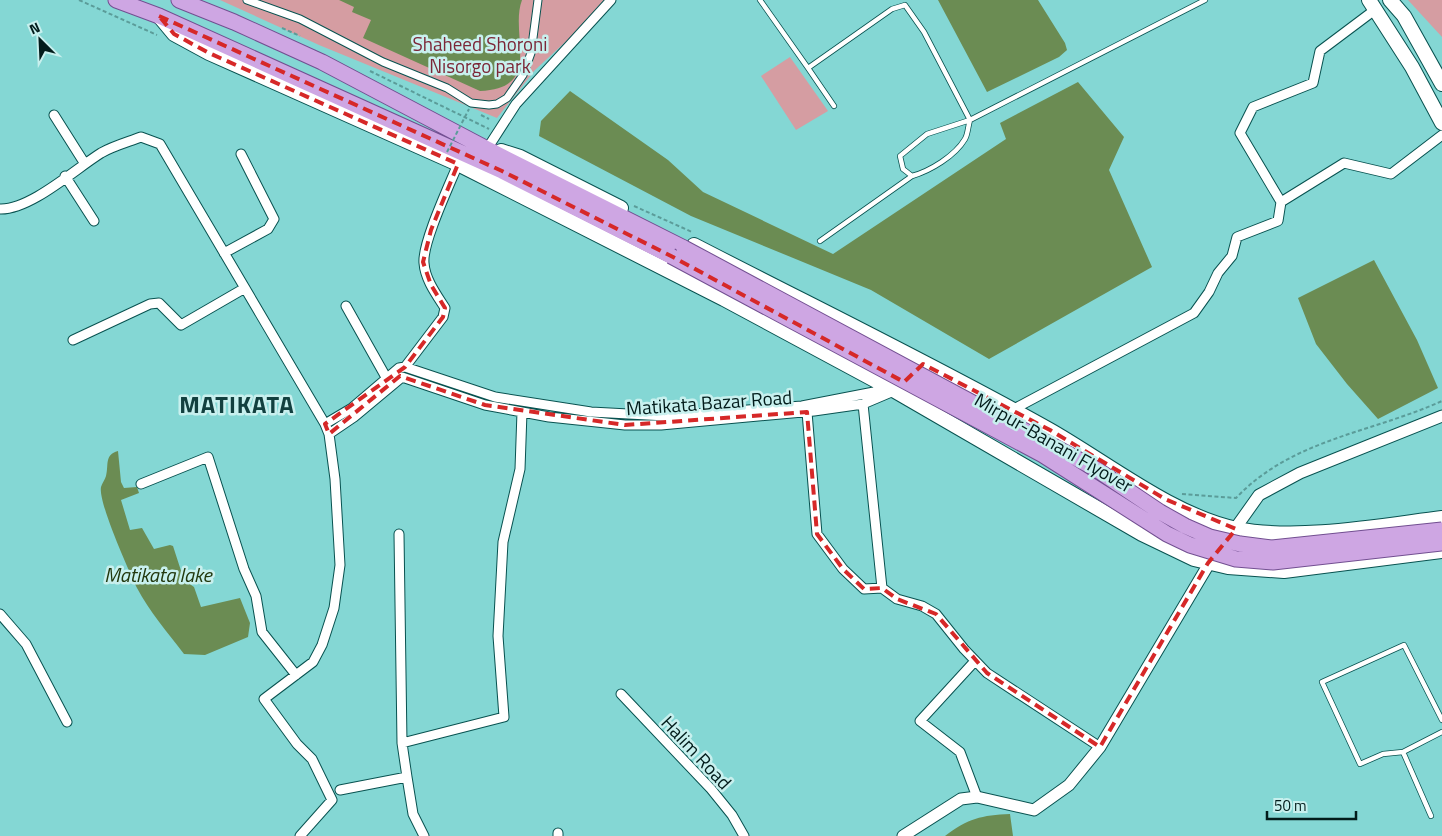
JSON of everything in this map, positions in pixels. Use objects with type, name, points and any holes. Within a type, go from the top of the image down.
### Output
[{"type":"main road","points":[[116,0],[159,16],[677,252]]},
{"type":"main road","points":[[179,0],[234,22],[322,62],[677,252]]},
{"type":"main road","points":[[1390,0],[1404,16],[1442,84]]},
{"type":"main road","points":[[1372,4],[1412,67],[1442,123]]},
{"type":"main road","points":[[159,16],[174,34],[209,53],[458,164],[724,299],[889,388],[1142,534],[1208,563],[1228,567],[1284,571],[1442,551]]},
{"type":"main road","points":[[487,150],[505,152],[520,157],[1012,410],[1165,499],[1205,518],[1236,529],[1302,533],[1442,518]]},
{"type":"main road","name":"Mirpur-Banani Flyover","points":[[677,252],[1096,469],[1160,512],[1210,537],[1227,542],[1272,548],[1442,530]]},
{"type":"main road","name":"Mirpur-Banani Flyover","points":[[677,252],[1043,455],[1167,534],[1190,545],[1236,559],[1273,562],[1442,544]]},
{"type":"street","points":[[248,0],[300,19],[383,62],[447,88],[471,102],[489,105],[498,104],[507,98],[522,75],[531,53],[538,0]]},
{"type":"street","points":[[487,150],[516,104],[611,0]]},
{"type":"street","points":[[1012,410],[1194,313],[1209,292],[1218,273],[1232,256],[1237,237],[1278,221],[1281,202],[1240,133],[1253,108],[1313,83],[1320,51],[1372,4]]},
{"type":"street","points":[[54,116],[85,164]]},
{"type":"street","points":[[1281,202],[1344,163],[1391,174],[1442,135]]},
{"type":"street","points":[[0,209],[12,209],[39,196],[65,176],[104,152],[140,137],[160,144],[325,424],[329,434],[335,480],[340,565],[334,608],[322,645],[313,662],[264,699],[297,744],[312,759],[332,800],[300,836]]},
{"type":"street","points":[[224,253],[268,230],[274,219],[241,154]]},
{"type":"street","points":[[325,424],[352,408],[399,368],[405,367],[443,317],[445,308],[431,285],[423,262],[431,230],[458,164]]},
{"type":"street","points":[[65,176],[94,221]]},
{"type":"street","points":[[73,340],[150,304],[160,304],[181,325],[245,288]]},
{"type":"street","points":[[346,306],[387,379]]},
{"type":"street","name":"Matikata Bazar Road","points":[[329,434],[354,417],[402,377],[484,405],[522,412],[625,425],[661,425],[807,412],[863,404],[923,364]]},
{"type":"street","name":"Matikata Bazar Road","points":[[405,367],[495,397],[591,412],[666,416],[802,406],[889,388]]},
{"type":"street","points":[[863,404],[882,588]]},
{"type":"street","points":[[402,743],[504,717],[498,636],[502,551],[520,469],[522,412]]},
{"type":"street","points":[[807,412],[817,534],[843,569],[864,589],[882,588],[897,599],[916,604],[936,614],[987,673],[1100,747]]},
{"type":"street","points":[[904,836],[961,799],[977,797],[1034,810],[1069,786],[1100,747],[1208,563],[1236,529],[1259,496],[1300,473],[1442,416]]},
{"type":"street","points":[[141,484],[208,457],[244,569],[256,596],[262,632],[296,675]]},
{"type":"street","points":[[399,534],[402,743],[412,814],[424,836]]},
{"type":"street","points":[[0,614],[26,644],[67,722]]},
{"type":"street","points":[[975,661],[920,721],[960,752],[977,797]]},
{"type":"street","name":"Halim Road","points":[[621,694],[711,789],[732,815],[744,836]]},
{"type":"street","points":[[340,790],[407,777]]},
{"type":"lane","points":[[760,0],[834,106]]},
{"type":"lane","points":[[912,176],[903,169],[900,156],[927,134],[970,120],[1205,0]]},
{"type":"lane","points":[[808,68],[892,9],[905,5],[924,32],[970,120],[964,140],[950,155],[921,173],[912,176],[820,240]]},
{"type":"lane","points":[[1442,720],[1404,645],[1322,682],[1360,764],[1383,754],[1402,752],[1442,732]]},
{"type":"lane","points":[[1402,752],[1431,816]]},
{"type":"path","points":[[447,152],[469,109]]},
{"type":"path","points":[[451,111],[495,132]]},
{"type":"path","points":[[1181,494],[1236,498],[1260,475],[1279,462],[1323,443],[1442,401]]},
{"type":"highlighted area","points":[[159,16],[502,171],[671,256],[904,382],[923,364],[1050,430],[1165,499],[1236,529],[1208,563],[1100,747],[987,673],[936,614],[897,599],[882,588],[864,589],[843,569],[817,534],[807,412],[625,425],[485,405],[400,376],[329,434],[325,424],[405,367],[443,317],[445,308],[431,285],[423,262],[431,230],[458,164],[209,53],[174,34]]},
{"type":"green space","name":"Shaheed Shoroni Nisorgo park","points":[[220,0],[611,0],[535,70],[497,118],[319,45]]},
{"type":"green space","points":[[1408,0],[1442,0],[1442,37]]},
{"type":"green space","points":[[790,57],[828,111],[796,130],[761,76]]},
{"type":"water","points":[[339,0],[522,0],[519,14],[520,58],[518,70],[512,81],[500,88],[480,91],[363,38],[371,20],[352,12],[354,7]]},
{"type":"water","points":[[938,0],[1038,0],[1065,43],[1067,50],[1059,57],[987,92]]},
{"type":"water","points":[[1078,82],[1124,137],[1109,170],[1152,267],[989,359],[871,290],[691,216],[539,136],[541,121],[570,91],[668,160],[703,192],[833,254],[1006,139],[1000,123]]},
{"type":"water","points":[[1374,260],[1417,340],[1438,388],[1378,419],[1347,384],[1316,344],[1298,298]]},
{"type":"water","name":"Matikata lake","points":[[118,451],[121,482],[124,488],[137,487],[139,493],[121,500],[130,530],[142,528],[154,549],[173,546],[184,580],[194,587],[201,607],[240,598],[250,623],[248,637],[205,655],[184,654],[153,613],[137,588],[115,537],[101,495],[101,487],[106,476],[109,458]]},
{"type":"water","points":[[1010,814],[1013,836],[945,836],[975,819],[991,815]]},
{"type":"district","name":"MATIKATA","points":[[237,404]]}]
